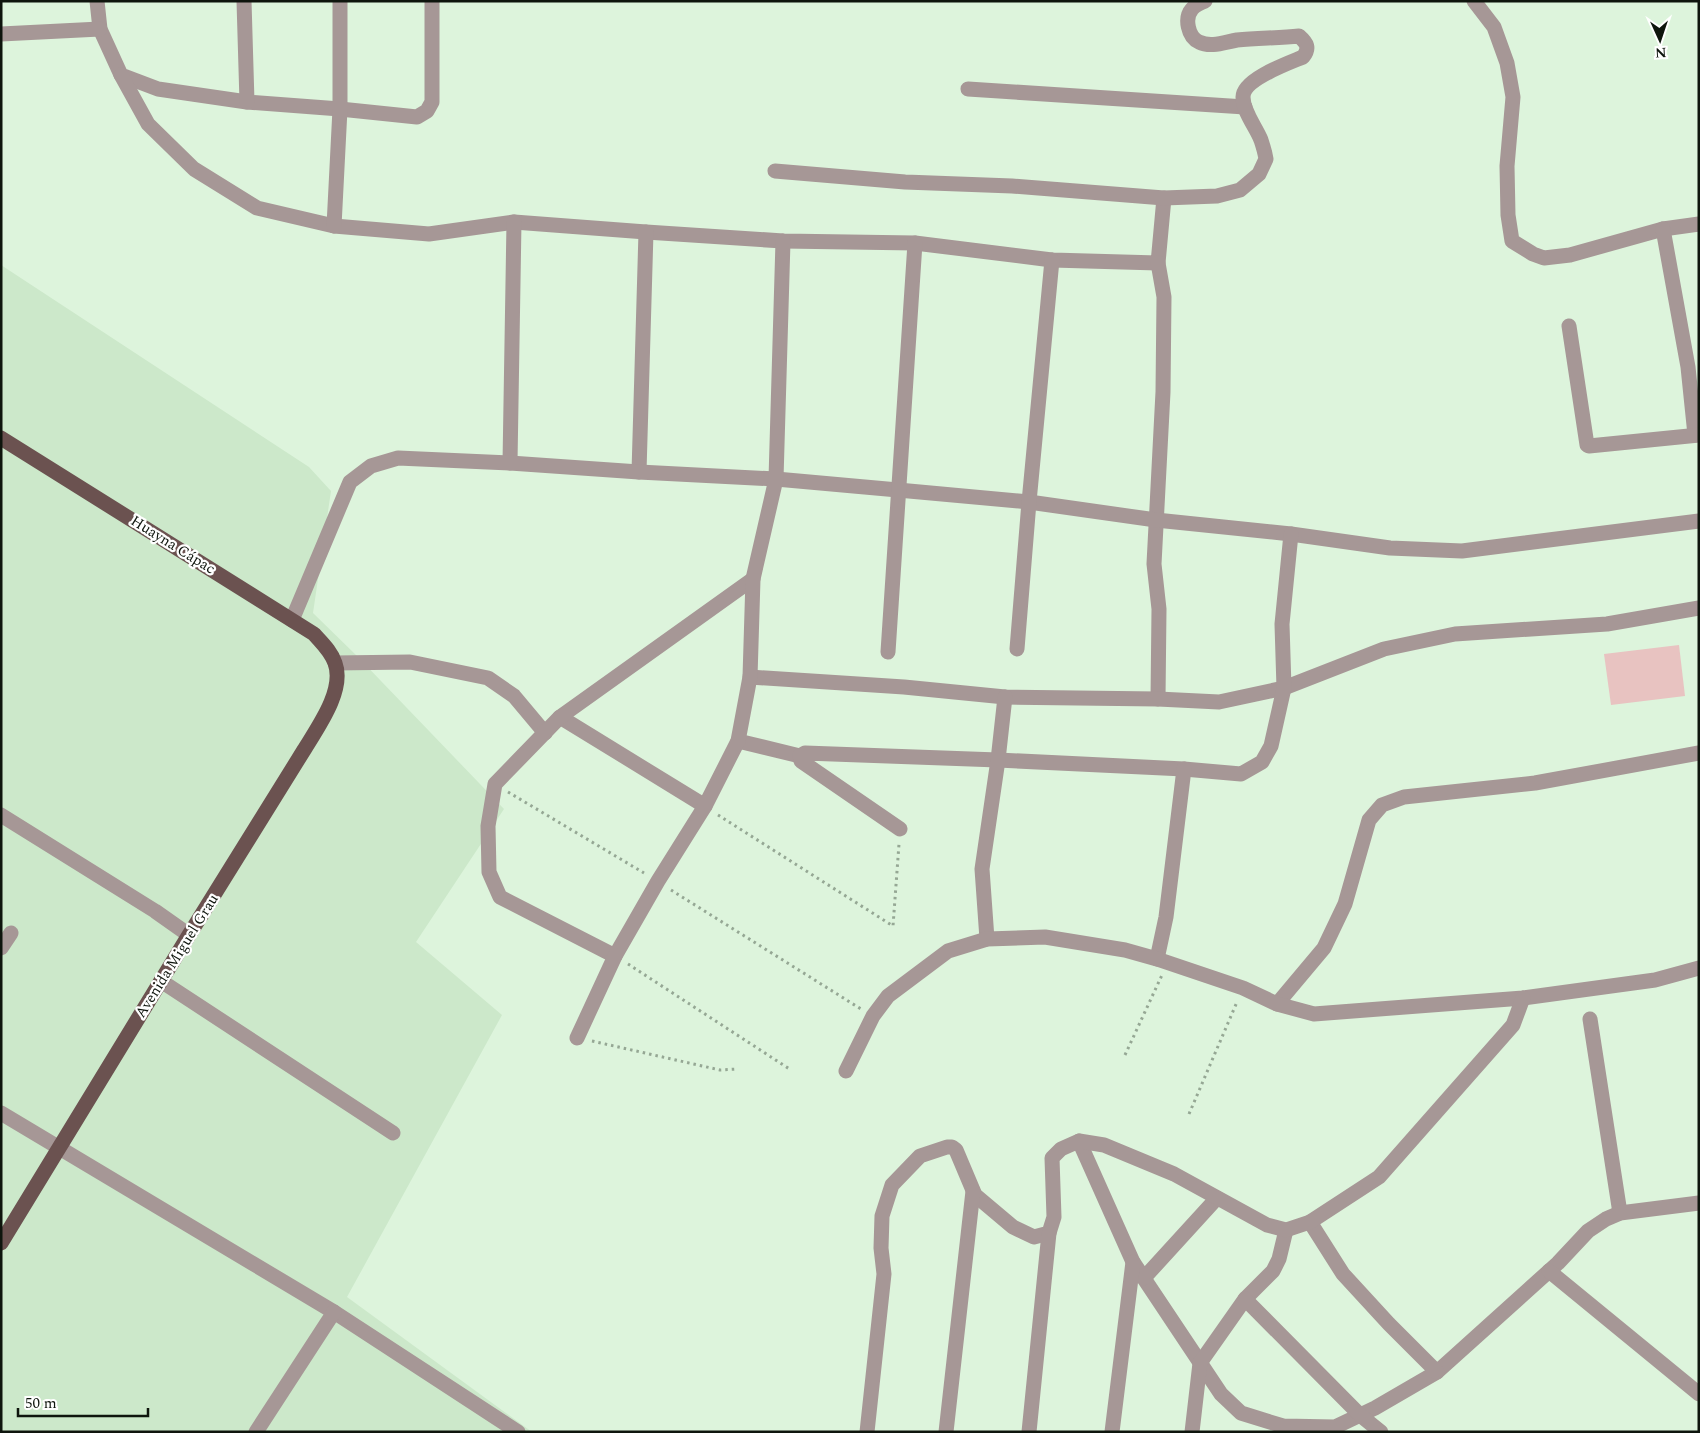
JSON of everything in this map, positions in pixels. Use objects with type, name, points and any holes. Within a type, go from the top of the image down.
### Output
[{"type":"main road","name":"Huayna Cápac","points":[[1,438],[314,634],[327,648],[335,663]]},
{"type":"main road","name":"Avenida Miguel Grau","points":[[1,1243],[189,934],[247,844],[323,719],[335,693],[338,677],[335,663]]},
{"type":"street","points":[[244,1],[247,102]]},
{"type":"street","points":[[334,226],[340,109],[340,1]]},
{"type":"street","points":[[121,75],[158,89],[247,102],[417,117],[428,111],[432,102],[432,1]]},
{"type":"street","points":[[775,171],[905,182],[1012,186],[1164,198],[1218,196],[1240,190],[1259,174],[1266,159],[1262,142],[1245,107],[1243,97],[1248,85],[1303,57],[1307,48],[1305,42],[1298,36],[1236,40],[1213,45],[1200,43],[1189,30],[1188,16],[1193,8],[1205,1]]},
{"type":"street","points":[[1474,1],[1494,27],[1509,71],[1513,97],[1507,166],[1508,216],[1512,241],[1533,254],[1544,258],[1570,255],[1663,229],[1699,224]]},
{"type":"street","points":[[101,3],[100,28],[121,75],[148,124],[194,169],[257,208],[334,226],[429,234],[514,222],[783,241],[915,243],[1052,260],[1158,263]]},
{"type":"street","points":[[1,34],[100,28]]},
{"type":"street","points":[[968,88],[1245,107]]},
{"type":"street","points":[[1158,699],[1159,609],[1154,564],[1164,392],[1164,297],[1158,263],[1164,198]]},
{"type":"street","points":[[510,463],[514,222]]},
{"type":"street","points":[[1569,326],[1587,445],[1697,435],[1688,367],[1663,229]]},
{"type":"street","points":[[639,472],[646,232]]},
{"type":"street","points":[[577,1038],[615,956],[658,881],[705,806],[738,741],[750,677],[753,579],[776,479],[783,241]]},
{"type":"street","points":[[888,652],[915,243]]},
{"type":"street","points":[[1017,649],[1028,502],[1052,260]]},
{"type":"street","points":[[292,620],[350,482],[371,466],[398,458],[776,479],[898,490],[1028,502],[1156,520],[1291,534],[1390,548],[1462,551],[1699,521]]},
{"type":"street","points":[[738,741],[800,756],[805,753],[998,760],[1184,769],[1241,774],[1262,762],[1271,746],[1284,688],[1282,624],[1291,534]]},
{"type":"street","points":[[615,956],[500,897],[490,872],[488,826],[495,784],[560,717],[753,579]]},
{"type":"street","points":[[750,677],[904,687],[1005,697],[1158,699],[1219,702],[1284,688],[1384,649],[1455,634],[1607,624],[1699,608]]},
{"type":"street","points":[[335,663],[410,662],[488,678],[514,696],[545,733]]},
{"type":"street","points":[[987,939],[982,869],[1005,697]]},
{"type":"street","points":[[560,717],[705,806]]},
{"type":"street","points":[[1277,1004],[1324,948],[1345,904],[1369,820],[1382,805],[1404,797],[1535,783],[1699,753]]},
{"type":"street","points":[[800,756],[801,761],[900,829]]},
{"type":"street","points":[[1163,961],[1166,917],[1184,769]]},
{"type":"street","points":[[1,815],[156,911],[189,934]]},
{"type":"street","points":[[1,948],[11,933]]},
{"type":"street","points":[[846,1071],[873,1016],[888,996],[948,951],[987,939],[1045,937],[1125,950],[1243,988],[1277,1004],[1314,1014],[1523,998],[1655,980],[1699,968]]},
{"type":"street","points":[[161,980],[393,1133]]},
{"type":"street","points":[[1029,1432],[1049,1233],[1054,1217],[1052,1158],[1061,1149],[1079,1141],[1104,1145],[1174,1174],[1267,1225],[1286,1230],[1310,1222],[1379,1177],[1513,1025],[1523,998]]},
{"type":"street","points":[[1590,1020],[1620,1212]]},
{"type":"street","points":[[1,1112],[59,1149],[334,1312],[518,1432]]},
{"type":"street","points":[[1079,1141],[1133,1262],[1221,1394],[1241,1413],[1283,1426],[1336,1429],[1437,1372],[1549,1271],[1588,1232],[1606,1219],[1620,1212],[1699,1204]]},
{"type":"street","points":[[867,1432],[884,1274],[881,1248],[882,1216],[892,1185],[920,1156],[946,1147],[952,1147],[956,1150],[975,1195],[1013,1227],[1034,1237],[1049,1233]]},
{"type":"street","points":[[946,1432],[973,1191]]},
{"type":"street","points":[[1144,1278],[1217,1198]]},
{"type":"street","points":[[1310,1222],[1343,1274],[1437,1372]]},
{"type":"street","points":[[1192,1432],[1200,1363],[1245,1299],[1273,1271],[1279,1259],[1286,1230]]},
{"type":"street","points":[[1112,1432],[1133,1262]]},
{"type":"street","points":[[1549,1271],[1699,1394]]},
{"type":"street","points":[[1245,1299],[1360,1415],[1381,1432]]},
{"type":"street","points":[[256,1432],[334,1312]]},
{"type":"path","points":[[495,784],[658,881],[873,1016]]},
{"type":"path","points":[[705,806],[893,926],[900,829]]},
{"type":"path","points":[[615,956],[791,1070]]},
{"type":"path","points":[[1126,1055],[1163,961]]},
{"type":"path","points":[[1189,1114],[1243,988]]},
{"type":"path","points":[[577,1038],[720,1070],[738,1069]]},
{"type":"shaded area","points":[[1,265],[309,467],[331,491],[313,613],[357,656],[504,809],[416,942],[502,1015],[347,1297],[532,1432],[1,1432]]},
{"type":"shaded area","points":[[1679,645],[1685,696],[1611,705],[1604,654]]}]
